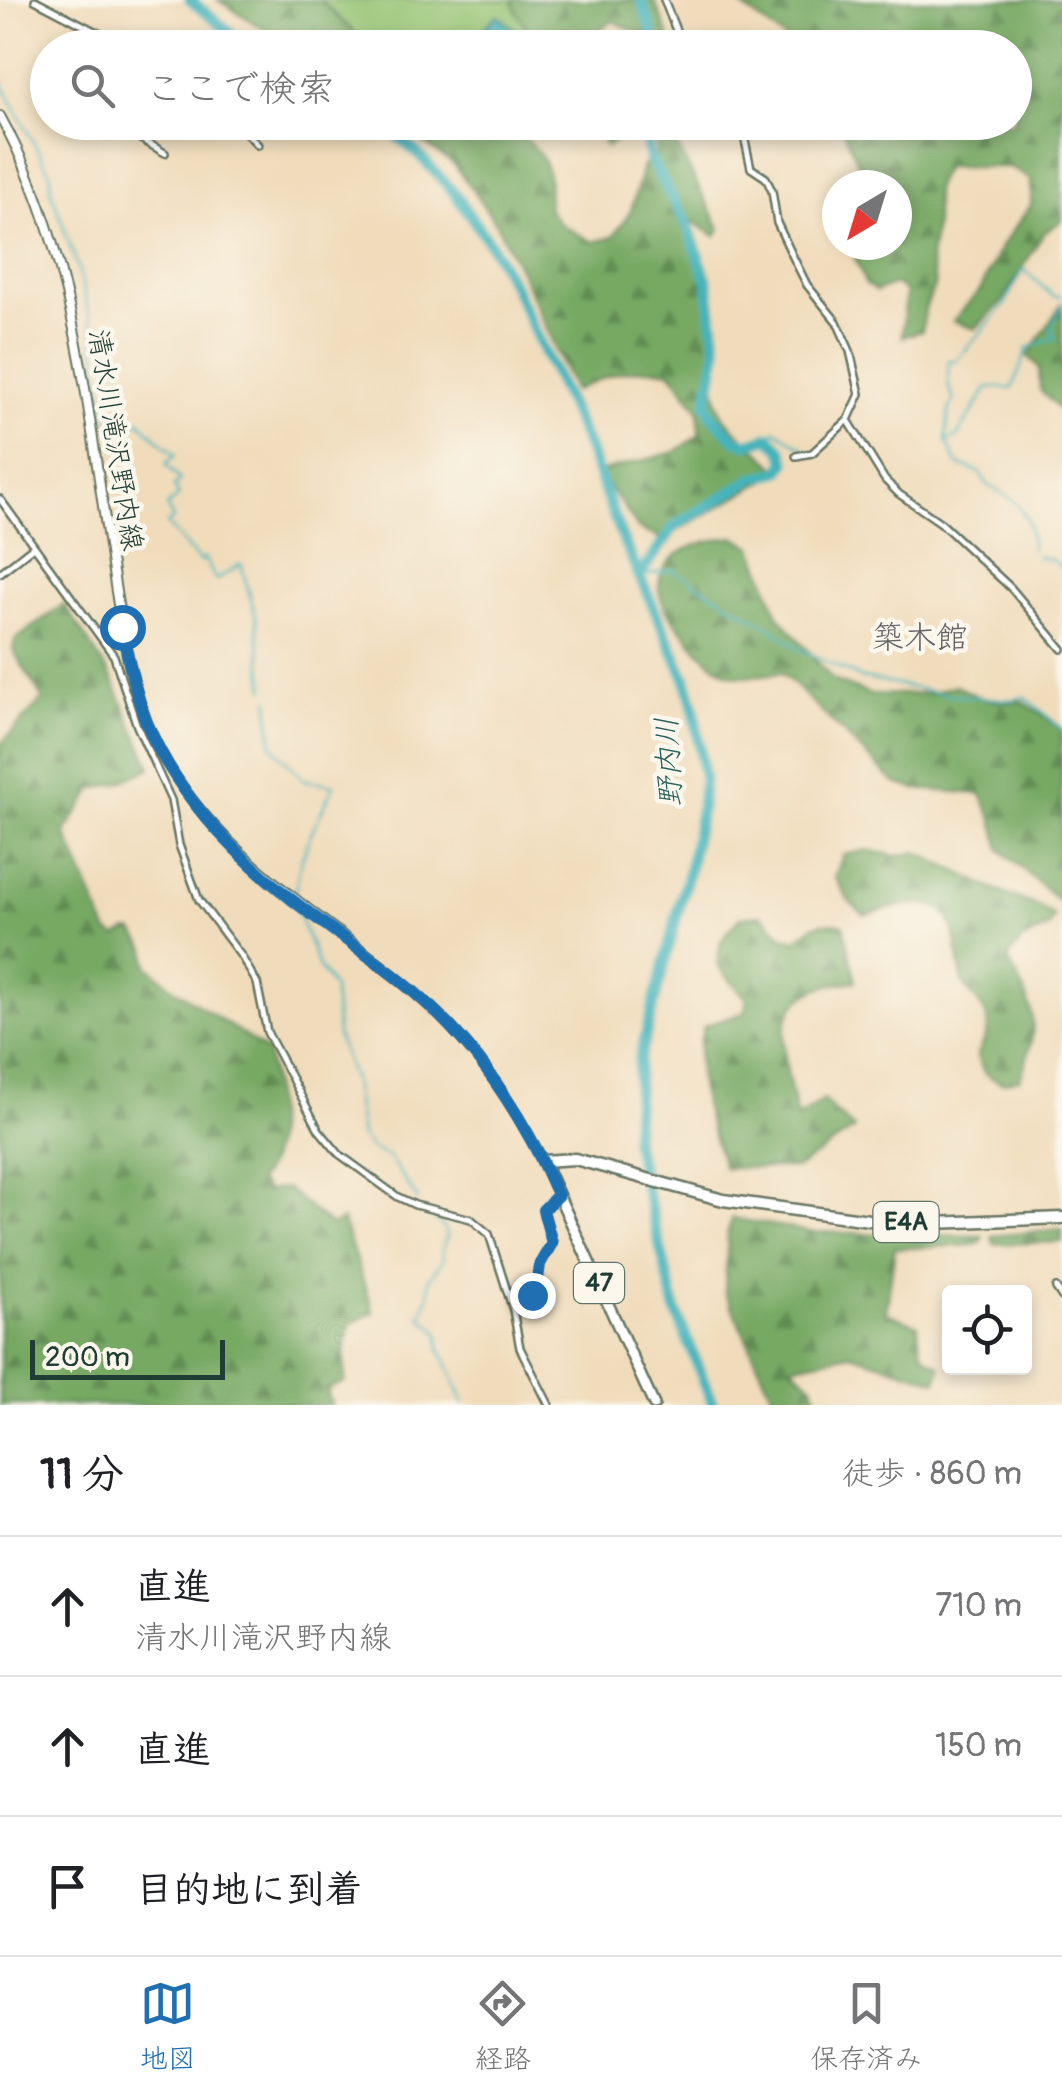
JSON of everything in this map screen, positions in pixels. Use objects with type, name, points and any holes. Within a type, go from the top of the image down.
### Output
[{"type":"highway","name":"E4A","points":[[543,1162],[569,1158],[751,1206],[869,1220],[933,1223],[1062,1218]]},
{"type":"main road","name":"清水川滝沢野内線","points":[[0,116],[35,188],[59,259],[75,332],[122,627],[147,723],[162,753],[202,814],[248,863],[440,1016],[497,1082],[543,1162]]},
{"type":"main road","name":"47","points":[[543,1162],[654,1405]]},
{"type":"street","points":[[34,0],[92,30]]},
{"type":"street","points":[[664,0],[676,30]]},
{"type":"street","points":[[142,140],[165,153]]},
{"type":"street","points":[[253,140],[258,145]]},
{"type":"street","points":[[745,140],[751,168],[766,178],[777,224],[807,285],[830,310],[850,352],[860,394],[848,420],[812,453],[796,456]]},
{"type":"street","points":[[848,420],[885,480],[941,523],[1011,588],[1062,649]]},
{"type":"street","points":[[0,499],[114,656],[136,726],[171,800],[180,845],[199,900],[256,983],[267,1032],[319,1130],[339,1154],[398,1198],[471,1219],[489,1234],[514,1310],[520,1348],[549,1405]]},
{"type":"street","points":[[0,573],[33,548]]},
{"type":"street","points":[[101,634],[122,627]]},
{"type":"street","points":[[514,1310],[523,1307],[537,1286],[540,1264],[552,1243],[543,1210],[558,1195]]},
{"type":"street","points":[[1056,1288],[1062,1296]]},
{"type":"green space","points":[[218,0],[320,0],[352,30],[265,30]]},
{"type":"green space","points":[[293,0],[521,0],[544,30],[328,30]]},
{"type":"green space","points":[[512,0],[654,0],[666,30],[633,30],[613,21],[599,30],[528,30]]},
{"type":"green space","points":[[734,0],[1062,0],[1062,220],[1043,234],[1002,302],[975,329],[953,321],[981,289],[1002,245],[1031,205],[1031,180],[1010,167],[945,167],[935,186],[930,259],[935,284],[922,331],[902,337],[906,292],[895,284],[876,291],[865,283],[856,260],[912,260],[912,170],[861,170],[848,140],[1032,140],[1032,30],[774,30]]},
{"type":"green space","points":[[420,140],[526,140],[546,167],[548,208],[560,224],[593,242],[613,237],[631,211],[643,166],[657,152],[656,140],[674,140],[720,228],[716,236],[675,211],[712,297],[714,379],[719,406],[737,431],[777,468],[769,478],[662,539],[639,529],[599,472],[675,452],[699,435],[699,410],[670,371],[620,372],[574,391],[495,222],[455,165]]},
{"type":"green space","points":[[1062,303],[1062,413],[1040,390],[1039,367],[1028,356]]},
{"type":"green space","points":[[736,537],[753,547],[778,615],[833,680],[871,695],[931,693],[955,685],[987,699],[1022,701],[1061,728],[1062,904],[1001,850],[981,794],[915,789],[895,783],[782,673],[734,675],[716,666],[695,647],[662,602],[661,576],[675,556],[686,549]]},
{"type":"green space","points":[[64,604],[112,678],[151,768],[119,783],[93,789],[65,832],[107,931],[117,937],[134,932],[146,949],[148,966],[172,987],[267,1051],[275,1137],[272,1154],[258,1180],[266,1191],[286,1188],[331,1226],[342,1220],[374,1312],[350,1324],[344,1353],[345,1382],[327,1389],[331,1405],[0,1405],[0,745],[43,699],[13,650],[15,640]]},
{"type":"green space","points":[[867,850],[897,856],[918,852],[993,889],[1041,907],[1054,917],[1049,927],[1022,940],[1008,959],[1032,1017],[1031,1043],[1020,1079],[1001,1083],[985,1074],[977,1057],[987,1020],[963,981],[954,931],[946,914],[923,904],[864,915],[849,901],[835,877],[843,855]]},
{"type":"green space","points":[[762,915],[784,937],[797,940],[817,925],[843,925],[856,981],[821,987],[801,999],[790,1012],[784,1045],[797,1118],[823,1100],[854,1129],[797,1168],[724,1168],[702,1098],[700,1044],[704,1026],[746,1012],[747,999],[717,965],[721,941],[740,917]]},
{"type":"green space","points":[[732,1218],[811,1232],[983,1236],[976,1245],[895,1248],[886,1313],[918,1325],[922,1351],[941,1366],[937,1381],[851,1354],[791,1366],[813,1385],[820,1405],[777,1405],[725,1292]]},
{"type":"green space","points":[[1062,1229],[1062,1242],[994,1244],[992,1236]]},
{"type":"water","points":[[497,15],[516,30],[483,30]]},
{"type":"waterway","name":"野内川","points":[[190,0],[227,30]]},
{"type":"waterway","points":[[641,0],[652,30]]},
{"type":"waterway","points":[[0,80],[30,136]]},
{"type":"waterway","points":[[32,140],[51,175],[50,188],[79,271],[93,330],[105,417],[122,432],[138,420],[175,455],[166,464],[180,480],[174,486],[179,495],[167,507],[173,519],[167,524],[200,562],[204,558],[216,580],[241,564],[256,617],[265,689]]},
{"type":"waterway","name":"野内川","points":[[402,140],[456,195],[514,287],[588,447],[620,533],[685,677],[694,708],[704,780],[701,807],[689,870],[639,1060],[634,1141],[676,1311],[713,1405]]},
{"type":"waterway","points":[[639,576],[675,526],[754,478],[780,471],[786,462],[782,450],[769,437],[748,444],[737,441],[713,417],[707,404],[717,352],[708,283],[688,226],[649,157],[647,140]]},
{"type":"waterway","points":[[1032,550],[1028,521],[1015,501],[989,486],[979,472],[958,465],[946,441],[954,400],[948,384],[949,360],[956,361],[1005,304],[1023,269],[1053,296],[1062,296]]},
{"type":"waterway","points":[[946,441],[956,438],[988,387],[1012,389],[1028,348],[1055,338],[1051,327],[1062,305]]},
{"type":"waterway","points":[[769,437],[776,430],[808,451]]},
{"type":"waterway","points":[[1037,556],[1062,568]]},
{"type":"waterway","points":[[639,576],[673,570],[800,649],[861,678],[951,695],[1011,700],[1025,697],[1062,729]]},
{"type":"waterway","points":[[269,699],[272,745],[304,780],[334,785],[306,848],[296,889]]},
{"type":"waterway","points":[[298,913],[319,967],[333,988],[337,1035],[353,1080],[361,1136],[371,1149],[388,1156],[418,1200]]},
{"type":"waterway","points":[[428,1213],[447,1235],[443,1259],[429,1279],[429,1295],[421,1317],[439,1332],[440,1350],[464,1405]]},
{"type":"district","name":"築木館","points":[[920,638]]},
{"type":"route","points":[[122,627],[147,723],[202,814],[248,863],[412,990],[470,1048],[497,1082],[558,1195],[543,1210],[552,1243],[540,1264],[532,1295]]}]
